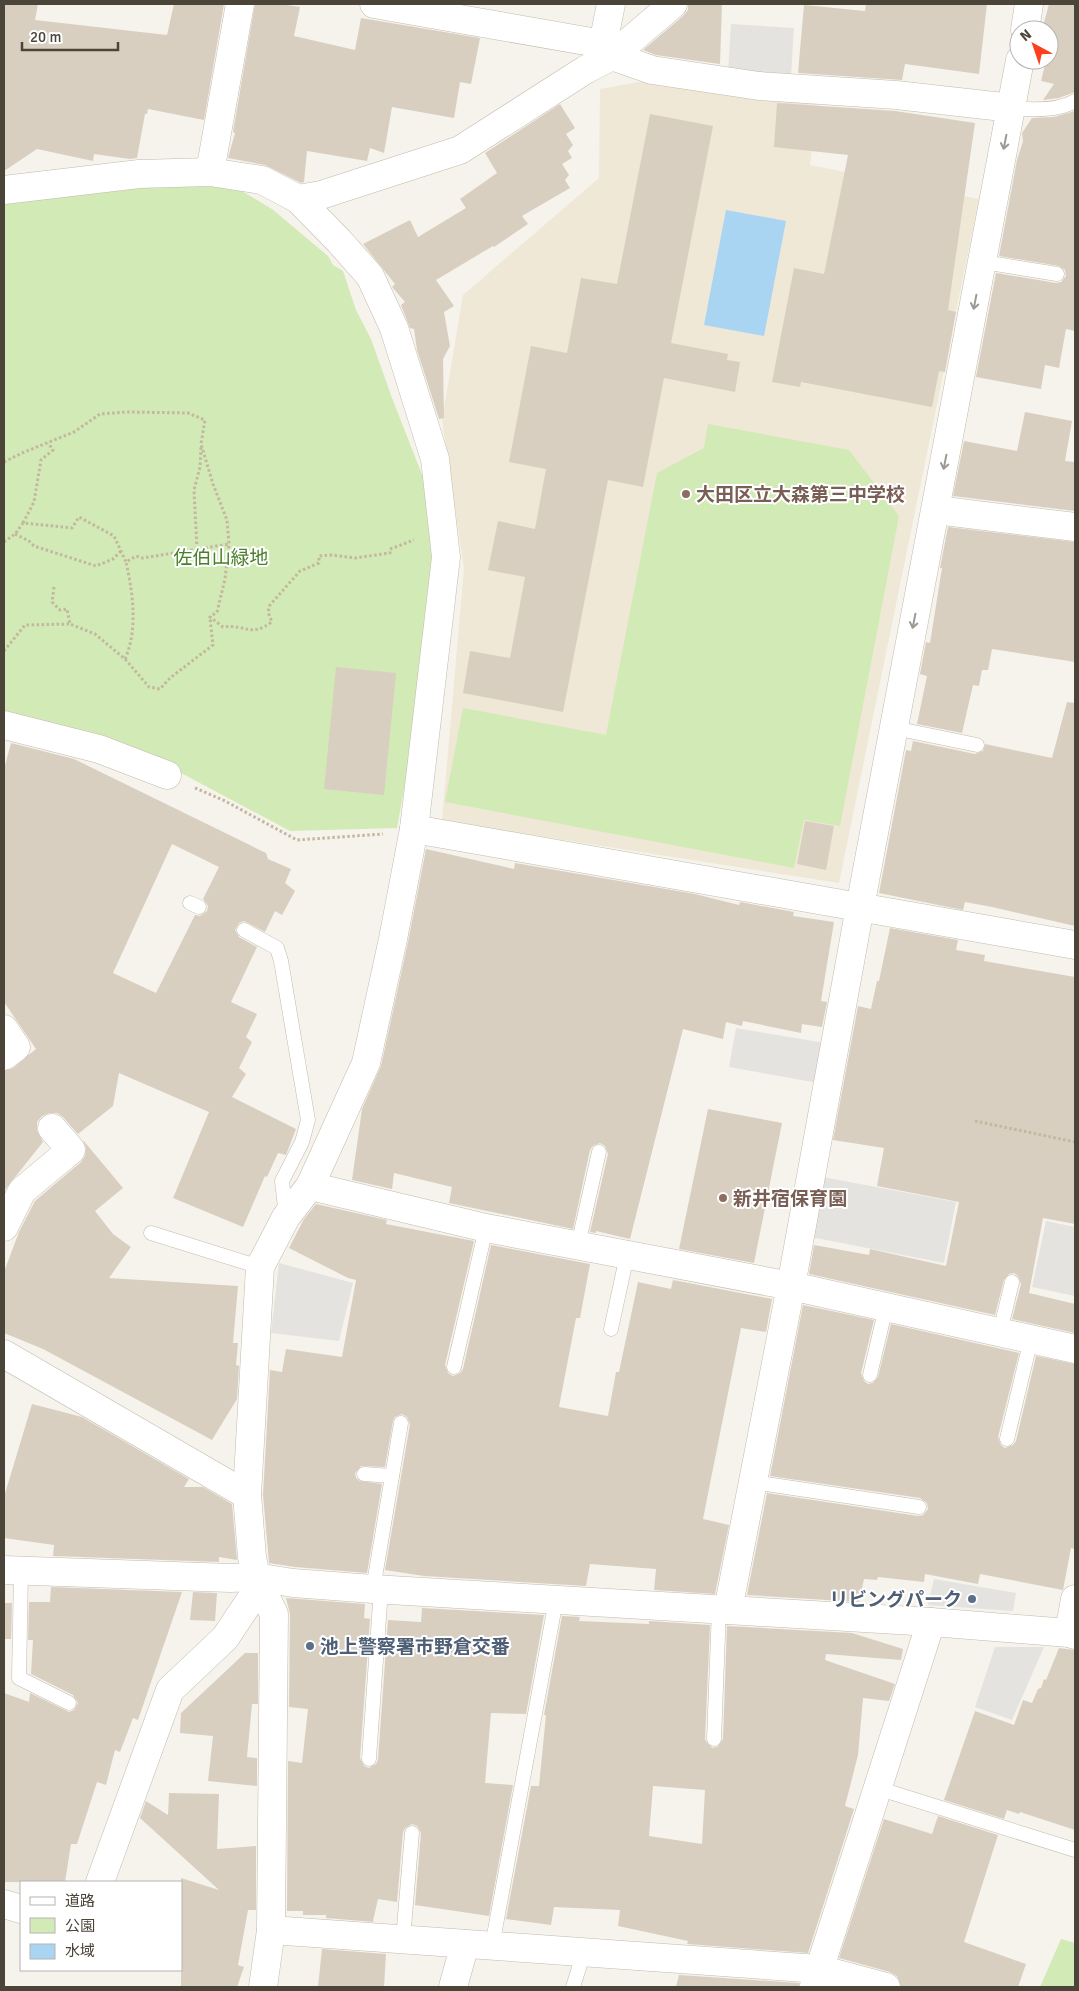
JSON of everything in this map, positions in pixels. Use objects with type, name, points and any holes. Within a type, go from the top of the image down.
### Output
[{"type":"street","points":[[210,172],[240,4]]},
{"type":"street","points":[[374,4],[408,7],[608,50],[652,70],[760,86],[896,95],[1012,108]]},
{"type":"street","points":[[608,50],[611,4]]},
{"type":"street","points":[[298,200],[322,195],[460,150],[585,70],[608,50],[673,4]]},
{"type":"street","points":[[1027,20],[1029,4]]},
{"type":"street","points":[[724,1610],[753,1482],[791,1286],[812,1206],[860,907],[1018,70]]},
{"type":"street","points":[[4,190],[139,174],[210,172],[262,180],[298,200],[339,241],[370,276],[394,328],[435,459],[446,557],[414,829],[393,939],[366,1063],[310,1186],[286,1217],[260,1267],[266,1296],[247,1495],[252,1557],[256,1577],[274,1614],[271,1930],[264,1987]]},
{"type":"street","points":[[936,510],[1075,527]]},
{"type":"street","points":[[4,725],[99,749],[167,775]]},
{"type":"street","points":[[414,829],[1075,945]]},
{"type":"street","points":[[4,1029],[16,1047],[4,1056]]},
{"type":"street","points":[[4,1227],[22,1191],[71,1150],[52,1128]]},
{"type":"street","points":[[310,1186],[486,1228],[791,1286],[1075,1349]]},
{"type":"street","points":[[4,1354],[247,1495]]},
{"type":"street","points":[[12,1570],[230,1578],[256,1577],[293,1583],[377,1589],[931,1622],[1072,1634],[1075,1599]]},
{"type":"street","points":[[100,1881],[170,1690],[225,1638],[255,1593],[256,1577]]},
{"type":"street","points":[[816,1978],[931,1622]]},
{"type":"street","points":[[4,1904],[20,1909]]},
{"type":"street","points":[[271,1930],[584,1952],[886,1987]]},
{"type":"street","points":[[453,1987],[465,1944]]},
{"type":"lane","points":[[1012,108],[1068,106],[1075,102]]},
{"type":"lane","points":[[982,262],[1057,274]]},
{"type":"lane","points":[[894,728],[977,745]]},
{"type":"lane","points":[[244,930],[277,948],[281,961],[308,1120],[302,1142],[282,1181],[286,1217]]},
{"type":"lane","points":[[578,1245],[599,1152]]},
{"type":"lane","points":[[454,1367],[486,1228]]},
{"type":"lane","points":[[151,1234],[260,1267]]},
{"type":"lane","points":[[611,1329],[627,1255]]},
{"type":"lane","points":[[1000,1332],[1012,1282]]},
{"type":"lane","points":[[870,1375],[886,1307]]},
{"type":"lane","points":[[1007,1439],[1031,1339]]},
{"type":"lane","points":[[369,1760],[377,1589],[401,1424]]},
{"type":"lane","points":[[364,1474],[392,1476]]},
{"type":"lane","points":[[753,1482],[920,1507]]},
{"type":"lane","points":[[12,1570],[19,1678],[69,1703]]},
{"type":"lane","points":[[492,1946],[556,1600]]},
{"type":"lane","points":[[714,1739],[724,1610]]},
{"type":"lane","points":[[877,1788],[1075,1850]]},
{"type":"lane","points":[[403,1939],[412,1833]]},
{"type":"lane","points":[[573,1987],[584,1952]]},
{"type":"path","points":[[4,462],[74,432],[100,414],[188,412],[205,420],[200,467],[194,490],[197,549]]},
{"type":"path","points":[[4,542],[15,534],[34,502],[41,460],[53,450],[48,443]]},
{"type":"path","points":[[201,444],[213,484],[228,520],[229,544],[225,579],[217,612],[210,617]]},
{"type":"path","points":[[23,523],[72,528],[79,517],[114,536],[126,562],[130,578],[133,630],[125,659]]},
{"type":"path","points":[[15,534],[29,541],[34,546],[96,566],[113,559],[121,552]]},
{"type":"path","points":[[126,562],[136,556],[143,558],[229,544]]},
{"type":"path","points":[[210,617],[223,627],[236,626],[250,631],[260,630],[272,622],[268,612],[270,605],[300,571],[318,563],[319,556],[332,555],[354,558],[390,553],[390,549]]},
{"type":"path","points":[[54,587],[52,602],[60,610],[67,609],[70,624]]},
{"type":"path","points":[[4,651],[25,625],[70,624],[95,634],[125,659],[149,686],[160,689],[170,678],[213,645],[210,617]]},
{"type":"path","points":[[167,775],[226,801],[297,840],[372,836],[414,829]]},
{"type":"path","points":[[975,1120],[1075,1142]]},
{"type":"shaded area","points":[[731,24],[794,28],[791,75],[728,72]]},
{"type":"shaded area","name":"大田区立大森第三中学校","points":[[644,81],[817,101],[810,165],[979,199],[839,883],[442,821],[464,568],[442,420],[463,295],[599,178],[600,89]]},
{"type":"shaded area","points":[[736,1028],[825,1043],[818,1083],[729,1067]]},
{"type":"shaded area","points":[[823,1177],[956,1202],[944,1263],[811,1237]]},
{"type":"shaded area","points":[[1046,1221],[1075,1227],[1075,1296],[1032,1287]]},
{"type":"shaded area","points":[[279,1263],[353,1283],[339,1341],[271,1333]]},
{"type":"shaded area","name":"リビングパーク","points":[[934,1579],[1016,1593],[1013,1611],[928,1605]]},
{"type":"shaded area","points":[[995,1647],[1044,1647],[1012,1720],[975,1707]]},
{"type":"green space","name":"佐伯山緑地","points":[[210,172],[272,209],[328,256],[333,265],[343,271],[356,310],[371,339],[443,528],[446,557],[397,828],[290,831],[183,774],[88,738],[4,718],[4,200]]},
{"type":"green space","points":[[708,424],[849,450],[899,516],[840,826],[804,820],[794,868],[445,802],[463,708],[606,735],[657,473],[704,448]]},
{"type":"green space","points":[[1061,1939],[1075,1943],[1075,1987],[1040,1987]]},
{"type":"water","points":[[726,210],[786,221],[764,336],[704,325]]},
{"type":"building","points":[[4,4],[38,4],[35,20],[167,35],[174,4],[224,4],[204,120],[148,109],[147,114],[145,114],[137,158],[130,159],[94,154],[93,161],[37,149],[4,171]]},
{"type":"building","points":[[255,4],[281,4],[300,7],[294,36],[355,50],[361,18],[480,38],[471,84],[460,82],[454,118],[392,107],[384,153],[370,148],[367,161],[307,151],[304,182],[301,183],[265,165],[228,158],[235,133],[233,132]]},
{"type":"building","points":[[688,4],[722,4],[720,64],[656,55],[643,50],[683,16],[688,10]]},
{"type":"building","points":[[866,4],[987,4],[979,74],[905,64],[902,80],[798,73],[804,5],[865,11]]},
{"type":"building","points":[[1049,4],[1075,4],[1075,92],[1059,98],[1043,100],[1054,84],[1041,81],[1044,70],[1059,70],[1059,20],[1045,20]]},
{"type":"building","points":[[777,103],[895,111],[975,123],[948,310],[956,312],[945,372],[939,371],[932,407],[801,382],[800,387],[772,382],[794,268],[824,274],[848,155],[774,147]]},
{"type":"building","points":[[560,104],[575,128],[566,134],[573,145],[568,151],[572,158],[562,164],[569,175],[565,180],[570,188],[522,216],[528,224],[494,247],[436,280],[454,306],[444,312],[450,346],[443,359],[444,418],[439,419],[417,350],[414,329],[410,328],[401,305],[405,302],[392,287],[395,284],[363,244],[410,220],[418,237],[466,208],[460,199],[497,173],[485,153]]},
{"type":"building","points":[[1075,111],[1075,331],[1066,329],[1059,368],[1045,365],[1041,389],[976,377],[996,273],[1056,283],[1061,282],[1066,276],[1065,270],[1059,266],[999,256],[1017,160],[1023,141],[1022,133],[1032,118],[1054,117]]},
{"type":"building","points":[[650,114],[713,126],[671,343],[728,354],[727,360],[740,362],[735,392],[664,378],[643,487],[608,480],[563,712],[463,693],[470,651],[510,658],[525,577],[488,570],[498,521],[535,529],[546,469],[509,462],[531,346],[567,353],[581,278],[617,284]]},
{"type":"building","points":[[1025,412],[1072,421],[1065,461],[1075,462],[1075,511],[953,496],[964,441],[1017,451]]},
{"type":"building","points":[[948,527],[1075,542],[1075,662],[992,649],[988,670],[982,670],[979,686],[973,685],[962,733],[917,724],[927,676],[920,674],[926,642],[930,643],[942,568],[940,568]]},
{"type":"building","points":[[336,667],[396,673],[384,795],[324,789]]},
{"type":"building","points":[[1067,702],[1075,703],[1075,926],[965,902],[963,910],[879,893],[906,750],[911,751],[913,741],[975,754],[983,751],[985,744],[1052,758]]},
{"type":"building","points":[[11,743],[74,759],[266,853],[268,859],[291,869],[285,883],[295,891],[282,915],[275,911],[265,932],[244,921],[239,923],[235,930],[239,937],[257,947],[231,1002],[257,1014],[246,1037],[252,1042],[239,1068],[246,1074],[232,1097],[296,1129],[286,1155],[278,1153],[267,1177],[265,1176],[243,1227],[173,1198],[209,1112],[119,1073],[113,1106],[78,1134],[83,1140],[63,1117],[57,1113],[42,1116],[37,1122],[37,1130],[43,1142],[4,1191],[4,1071],[13,1068],[36,1049],[4,1002],[4,769]],"holes":[[[172,844],[219,867],[203,899],[208,906],[207,911],[200,916],[195,915],[156,993],[113,973]]]},
{"type":"building","points":[[805,821],[834,826],[826,870],[797,864]]},
{"type":"building","points":[[426,849],[514,869],[515,863],[695,894],[739,905],[740,902],[794,912],[793,916],[834,922],[821,1001],[827,1002],[822,1027],[802,1024],[801,1033],[743,1021],[742,1026],[726,1022],[723,1039],[683,1029],[630,1239],[596,1231],[596,1233],[590,1232],[608,1154],[605,1146],[600,1143],[593,1146],[590,1150],[573,1229],[449,1203],[452,1187],[394,1173],[392,1189],[352,1180],[362,1109],[381,1066]]},
{"type":"building","points":[[890,928],[958,940],[956,950],[985,955],[984,961],[1075,977],[1075,1224],[1043,1218],[1029,1293],[1075,1304],[1075,1333],[1012,1319],[1021,1284],[1018,1276],[1014,1273],[1009,1274],[1004,1280],[995,1315],[809,1274],[814,1245],[869,1255],[870,1249],[946,1266],[959,1202],[877,1186],[884,1148],[833,1140],[858,1006],[871,1009]]},
{"type":"building","points":[[708,1109],[782,1123],[754,1263],[679,1249]]},
{"type":"building","points":[[83,1140],[123,1188],[95,1211],[113,1234],[131,1247],[109,1278],[238,1286],[233,1343],[238,1343],[236,1365],[239,1366],[237,1399],[212,1440],[43,1349],[4,1333],[4,1272],[19,1232],[35,1201],[81,1162],[85,1156],[86,1148]]},
{"type":"building","points":[[316,1204],[387,1220],[386,1224],[474,1241],[445,1365],[448,1373],[453,1376],[460,1373],[463,1369],[491,1245],[590,1264],[580,1318],[576,1318],[559,1407],[608,1416],[616,1372],[619,1372],[638,1282],[671,1289],[673,1280],[772,1299],[766,1332],[741,1328],[703,1519],[729,1525],[715,1594],[654,1590],[656,1569],[590,1564],[586,1586],[424,1576],[385,1570],[410,1424],[407,1417],[402,1414],[395,1417],[393,1421],[385,1467],[361,1466],[355,1473],[356,1478],[360,1481],[382,1484],[367,1573],[269,1563],[263,1495],[270,1370],[282,1372],[286,1349],[342,1357],[356,1280],[348,1278],[289,1248],[304,1219]]},
{"type":"building","points":[[803,1305],[874,1320],[861,1373],[864,1381],[868,1384],[873,1383],[878,1377],[891,1324],[1019,1353],[998,1437],[1001,1445],[1005,1448],[1013,1445],[1016,1441],[1036,1356],[1075,1364],[1075,1549],[1071,1548],[1063,1590],[980,1574],[978,1584],[925,1574],[924,1582],[878,1577],[877,1580],[864,1579],[859,1602],[747,1595],[767,1493],[918,1516],[923,1515],[928,1509],[927,1503],[920,1498],[770,1476]]},
{"type":"building","points":[[32,1404],[82,1417],[189,1479],[184,1487],[203,1487],[232,1504],[237,1560],[219,1557],[219,1562],[53,1556],[54,1545],[4,1538],[4,1497]]},
{"type":"building","points":[[51,1587],[182,1592],[138,1720],[133,1718],[120,1752],[115,1750],[106,1785],[97,1782],[77,1844],[71,1844],[65,1881],[4,1882],[4,1693],[29,1702],[30,1693],[69,1712],[74,1710],[78,1703],[73,1695],[31,1674],[33,1640],[28,1640],[29,1602],[50,1602]]},
{"type":"building","points":[[193,1592],[217,1593],[215,1621],[190,1620]]},
{"type":"building","points":[[286,1598],[365,1604],[364,1618],[370,1619],[360,1758],[364,1766],[369,1768],[376,1764],[378,1760],[388,1620],[421,1622],[422,1608],[544,1615],[526,1714],[491,1713],[485,1783],[513,1785],[489,1916],[415,1905],[421,1833],[417,1826],[412,1824],[405,1828],[403,1832],[397,1902],[378,1899],[374,1922],[326,1918],[326,1915],[303,1915],[303,1911],[287,1911],[288,1761],[302,1763],[308,1709],[289,1707],[290,1614]]},
{"type":"building","points":[[4,1603],[12,1603],[11,1639],[4,1639]]},
{"type":"building","points":[[562,1616],[580,1617],[579,1621],[649,1624],[649,1621],[710,1625],[705,1739],[713,1748],[718,1746],[723,1739],[727,1626],[852,1633],[903,1649],[901,1660],[826,1654],[825,1660],[895,1684],[889,1701],[863,1698],[858,1755],[845,1806],[854,1809],[808,1953],[687,1944],[688,1941],[618,1926],[620,1910],[554,1907],[551,1925],[506,1919],[531,1786],[539,1786],[546,1715],[544,1715]],"holes":[[[653,1786],[705,1790],[702,1844],[649,1836]]]},
{"type":"building","points":[[1059,1648],[1075,1650],[1075,1830],[1020,1812],[1019,1814],[1007,1810],[1004,1819],[944,1800],[975,1711],[1014,1725],[1023,1700],[1032,1703],[1044,1679],[1046,1680]]},
{"type":"building","points":[[245,1653],[258,1653],[258,1704],[252,1704],[247,1757],[257,1758],[257,1786],[208,1781],[213,1736],[180,1733],[181,1713]]},
{"type":"building","points":[[169,1793],[219,1794],[217,1849],[256,1846],[256,1910],[248,1910],[238,1965],[244,1967],[237,1987],[181,1987],[181,1878],[219,1890],[140,1818],[146,1801],[168,1815]]},
{"type":"building","points":[[938,1816],[998,1835],[964,1942],[1026,1964],[1018,1987],[901,1987],[897,1976],[890,1972],[839,1958],[884,1819],[932,1834]]},
{"type":"building","points":[[322,1949],[386,1954],[384,1987],[318,1987]]},
{"type":"building","points":[[679,1975],[799,1983],[799,1987],[676,1987]]},
{"type":"place","name":"大田区立大森第三中学校","points":[[686,494]]},
{"type":"place","name":"新井宿保育園","points":[[723,1198]]},
{"type":"place","name":"リビングパーク","points":[[972,1599]]},
{"type":"place","name":"池上警察署市野倉交番","points":[[310,1646]]}]
